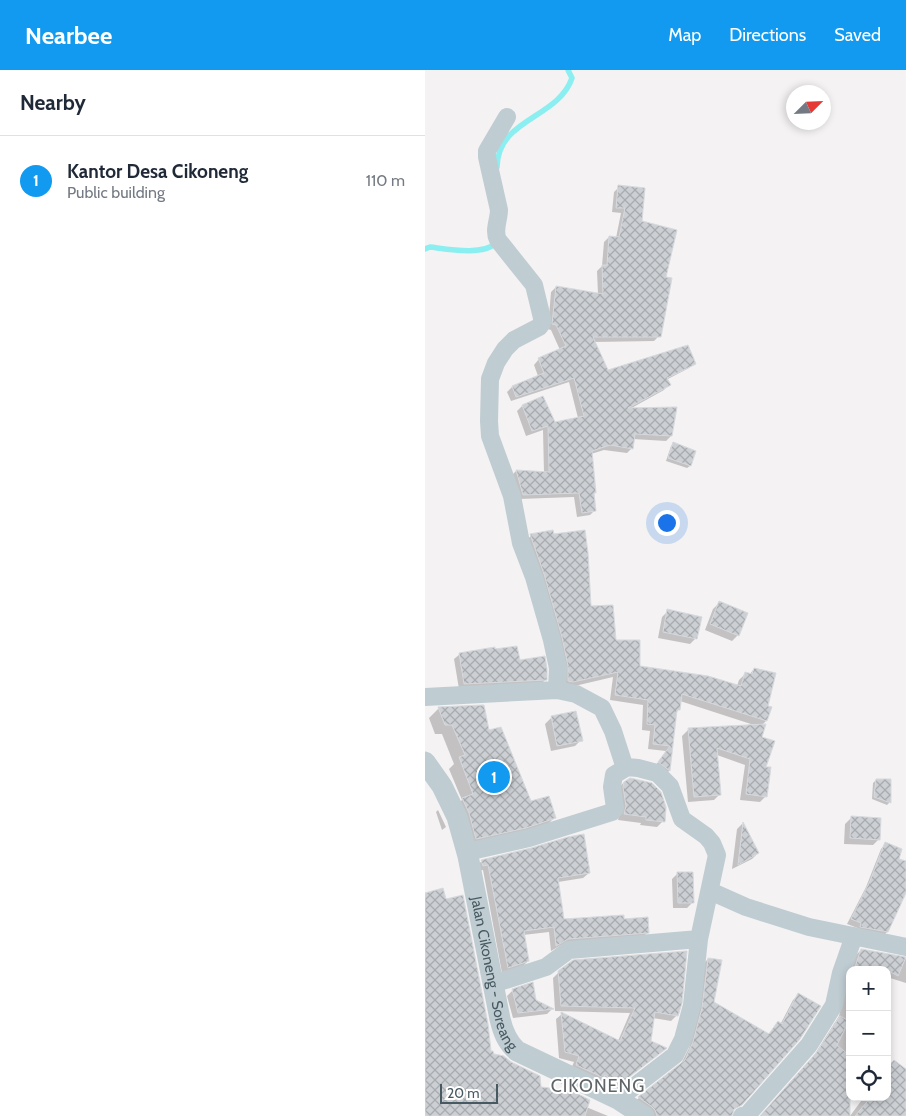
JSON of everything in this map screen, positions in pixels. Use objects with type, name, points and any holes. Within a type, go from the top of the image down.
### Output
[{"type":"street","points":[[507,117],[487,151],[499,210],[495,232],[498,240],[534,285],[543,318],[539,327],[514,340],[505,349],[496,363],[490,379],[490,436],[512,496],[521,543],[534,577],[552,640],[557,668],[557,690]]},
{"type":"street","points":[[425,697],[557,690],[576,694],[602,708],[616,737],[623,762],[627,767]]},
{"type":"street","name":"Jalan Cikoneng - Soreang","points":[[425,762],[442,786],[457,816],[467,852],[503,1033],[509,1044],[517,1051],[618,1100],[644,1116]]},
{"type":"street","points":[[467,852],[529,838],[612,812],[615,808],[612,787],[614,775],[627,767],[657,773],[670,786],[682,819],[696,828],[712,843],[717,855],[699,939],[691,1005],[683,1039],[675,1055],[618,1100]]},
{"type":"street","points":[[709,891],[745,908],[809,927],[906,947]]},
{"type":"street","points":[[742,1116],[748,1114],[809,1045],[834,1005],[841,973],[854,936]]},
{"type":"street","points":[[493,984],[546,966],[569,950],[699,939]]},
{"type":"building","points":[[618,185],[645,188],[642,221],[677,230],[666,277],[672,278],[661,337],[593,337],[608,370],[688,345],[696,364],[667,378],[671,385],[628,408],[677,407],[672,436],[635,434],[633,449],[610,445],[592,451],[596,511],[582,513],[579,493],[523,495],[516,470],[549,472],[548,426],[532,431],[522,405],[543,396],[555,422],[584,416],[574,378],[516,397],[512,386],[544,373],[538,358],[566,346],[556,325],[552,324],[556,286],[603,294],[602,265],[607,265],[609,236],[619,237],[625,208],[616,208]]},
{"type":"building","points":[[673,442],[696,451],[691,466],[668,458]]},
{"type":"building","points":[[553,530],[554,534],[585,530],[591,606],[613,605],[616,640],[640,640],[640,666],[708,676],[741,686],[745,672],[752,674],[754,668],[776,673],[768,706],[772,707],[767,721],[682,694],[680,710],[677,710],[670,771],[658,762],[670,746],[653,744],[655,725],[647,724],[648,700],[615,695],[618,672],[573,682],[568,681],[568,666],[562,637],[544,574],[530,534]]},
{"type":"building","points":[[719,601],[748,613],[739,636],[710,624]]},
{"type":"building","points":[[667,609],[702,617],[697,639],[663,632]]},
{"type":"building","points":[[517,646],[520,660],[545,656],[547,680],[464,684],[459,653],[495,647],[495,649]]},
{"type":"building","points":[[484,705],[489,730],[501,727],[531,801],[549,796],[556,818],[526,828],[476,839],[469,813],[462,798],[473,794],[459,757],[465,755],[452,725],[445,725],[438,707]]},
{"type":"building","points":[[576,711],[583,741],[557,746],[551,716]]},
{"type":"building","points":[[766,724],[762,737],[775,741],[766,767],[771,767],[767,797],[746,794],[750,759],[717,748],[721,795],[694,797],[688,728]]},
{"type":"building","points":[[630,778],[652,783],[661,792],[666,807],[665,822],[646,820],[646,817],[624,814],[626,806],[623,787],[624,782]]},
{"type":"building","points":[[876,779],[891,779],[891,803],[874,797]]},
{"type":"building","points":[[851,816],[881,818],[880,840],[850,838]]},
{"type":"building","points":[[743,822],[759,853],[738,865]]},
{"type":"building","points":[[584,834],[590,873],[558,878],[564,919],[624,915],[624,919],[648,917],[649,933],[568,939],[556,946],[554,927],[524,931],[529,961],[508,968],[488,865],[483,866],[481,860]]},
{"type":"building","points":[[885,842],[902,849],[899,859],[906,861],[906,893],[888,932],[860,927],[861,923],[851,919],[870,881]]},
{"type":"building","points":[[677,872],[693,872],[694,903],[678,903]]},
{"type":"building","points":[[443,888],[446,899],[463,895],[488,1024],[491,1051],[540,1076],[541,1087],[568,1089],[590,1100],[585,1116],[425,1116],[425,893]]},
{"type":"building","points":[[861,949],[906,957],[898,976],[891,972],[891,966],[855,966]]},
{"type":"building","points":[[687,951],[682,1003],[678,1016],[655,1012],[651,1041],[667,1048],[620,1084],[605,1075],[604,1078],[576,1065],[579,1056],[565,1052],[561,1012],[620,1041],[635,1008],[561,1006],[558,971],[573,960]]},
{"type":"building","points":[[708,958],[722,960],[714,1002],[769,1034],[778,1021],[782,1024],[798,993],[821,1006],[800,1039],[742,1105],[734,1109],[732,1116],[657,1116],[651,1106],[638,1097],[685,1060],[693,1042],[702,1008]]},
{"type":"building","points":[[533,982],[536,1000],[554,1009],[518,1013],[512,989]]},
{"type":"building","points":[[840,1016],[846,1019],[846,1027],[837,1045],[846,1053],[846,1101],[850,1101],[850,1116],[760,1116],[817,1052]]},
{"type":"building","points":[[894,1060],[906,1069],[906,1116],[855,1116],[868,1101],[891,1101],[891,1063]]},
{"type":"waterway","points":[[497,167],[500,151],[507,138],[517,128],[555,102],[565,92],[572,78],[568,70]]},
{"type":"waterway","points":[[425,249],[430,247],[474,251],[490,247],[496,243]]},
{"type":"place","name":"Kantor Desa Cikoneng","points":[[494,777]]},
{"type":"district","name":"CIKONENG","points":[[598,1086]]}]
